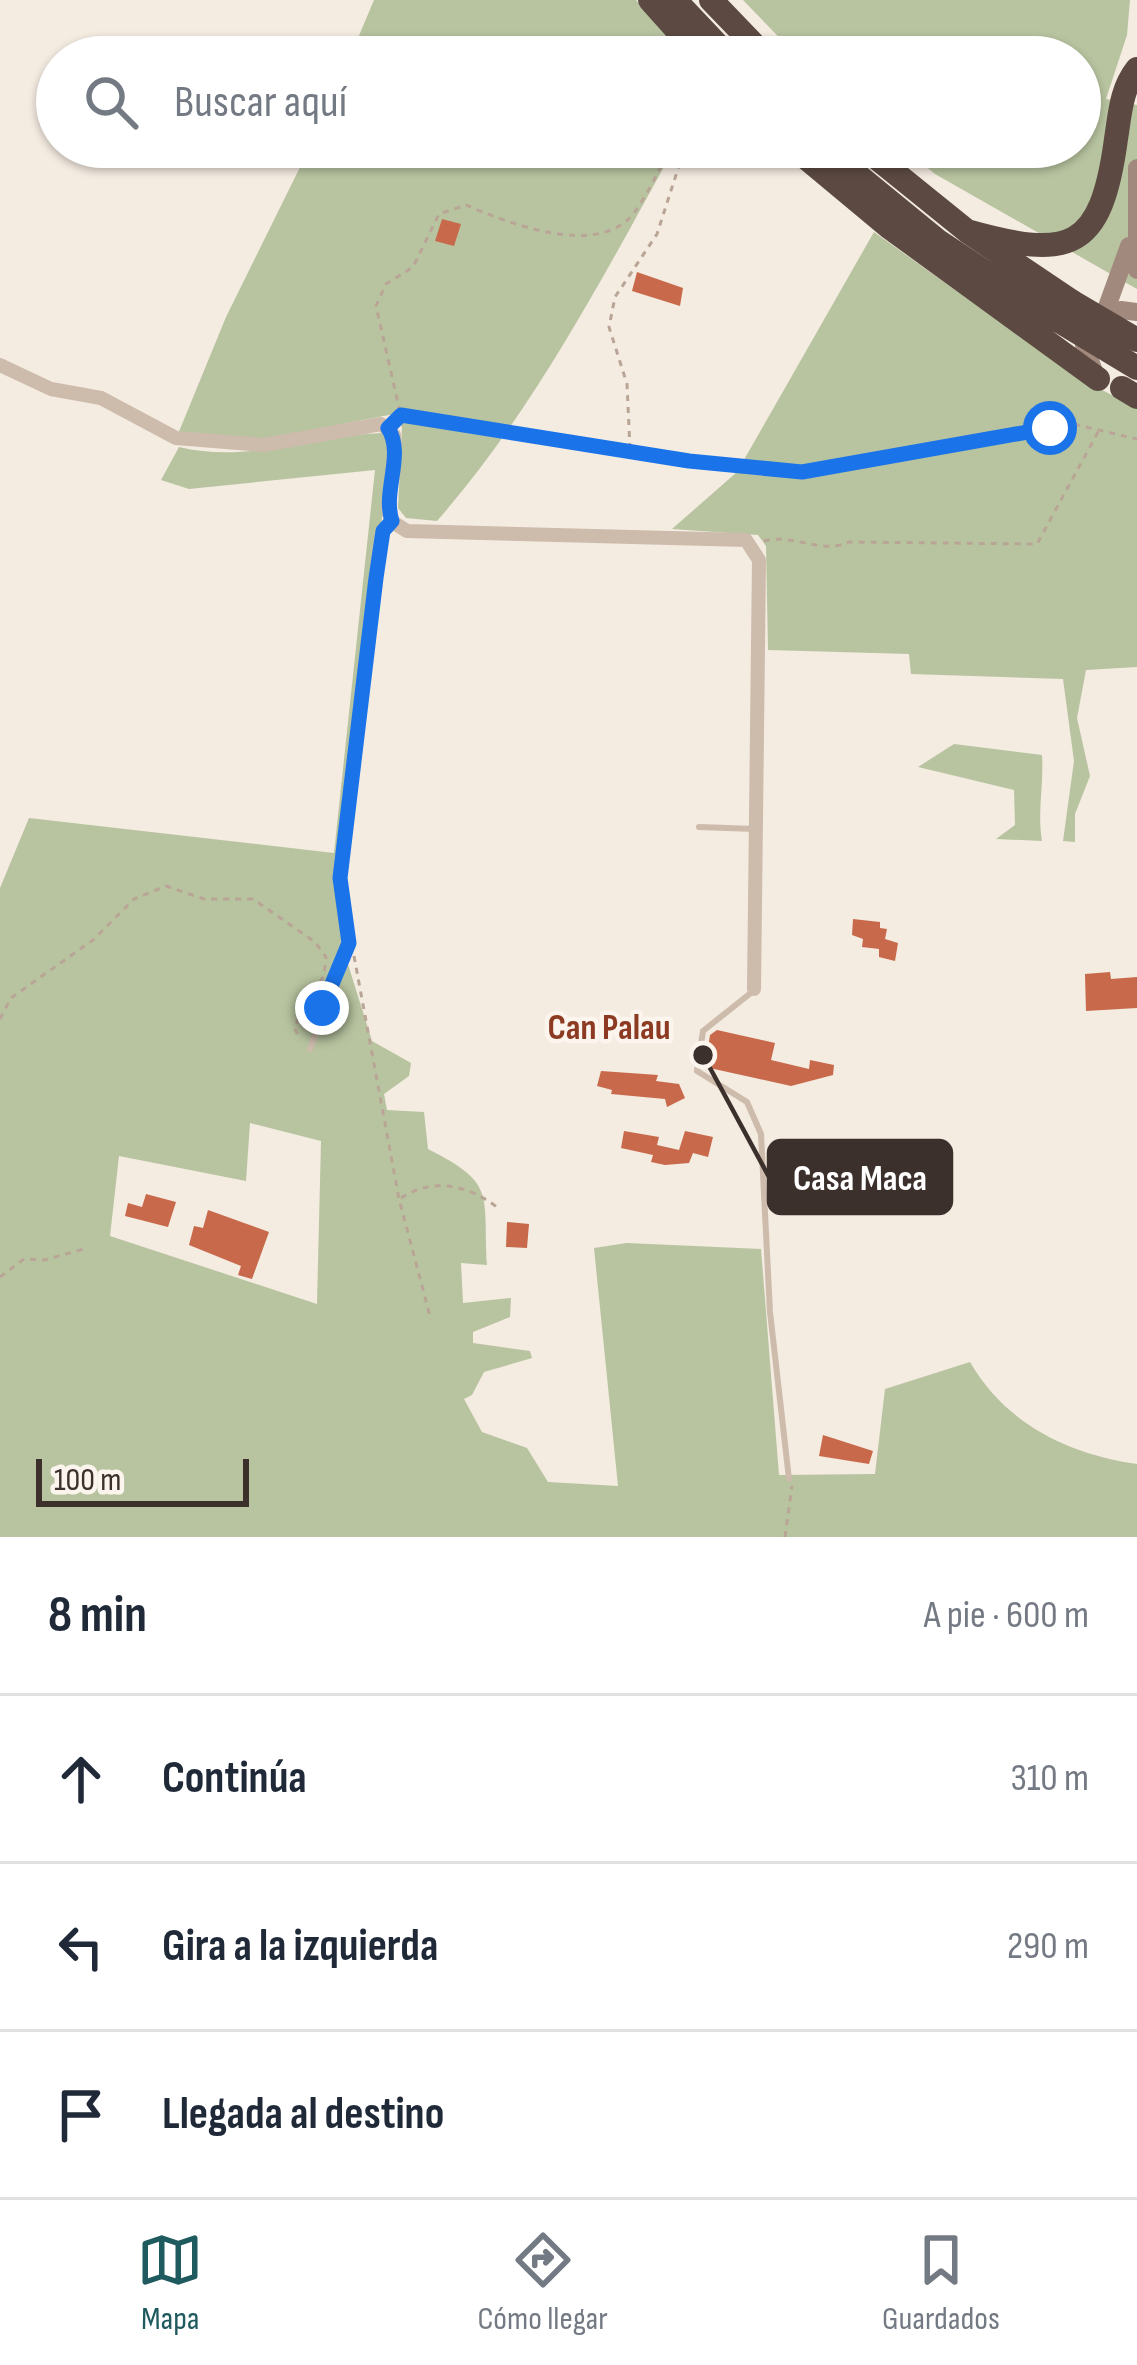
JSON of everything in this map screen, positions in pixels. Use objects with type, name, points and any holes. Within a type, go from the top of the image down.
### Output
[{"type":"highway","points":[[650,0],[682,36]]},
{"type":"highway","points":[[675,0],[709,36]]},
{"type":"highway","points":[[711,0],[746,36]]},
{"type":"highway","points":[[967,231],[1045,248],[1080,235],[1099,214],[1121,106],[1137,69]]},
{"type":"highway","points":[[818,168],[889,227],[1126,383]]},
{"type":"highway","points":[[849,168],[938,241],[1065,311],[1137,340]]},
{"type":"highway","points":[[889,168],[1065,311],[1126,383]]},
{"type":"street","points":[[1137,58],[1137,69]]},
{"type":"street","points":[[1137,168],[1137,270]]},
{"type":"street","points":[[1126,383],[1090,369],[1084,345],[1119,285],[1134,224]]},
{"type":"street","points":[[1104,315],[1137,312]]},
{"type":"street","points":[[0,365],[51,388],[100,398],[176,438],[264,445],[374,424],[388,428],[395,446],[388,509],[392,521],[407,531],[746,540],[759,560],[761,649],[754,989]]},
{"type":"lane","points":[[310,1048],[349,943],[340,878],[383,531],[392,521]]},
{"type":"lane","points":[[699,827],[758,829]]},
{"type":"lane","points":[[754,989],[703,1031],[697,1071],[747,1102],[761,1133],[770,1312],[789,1479]]},
{"type":"path","points":[[401,415],[376,306],[386,284],[412,267],[439,214],[466,205],[499,219],[574,236],[598,233],[633,215],[659,168]]},
{"type":"path","points":[[630,451],[627,384],[609,327],[615,297],[657,234],[678,168]]},
{"type":"path","points":[[388,428],[401,415]]},
{"type":"path","points":[[401,415],[802,472],[1073,424],[1137,439]]},
{"type":"path","points":[[754,548],[772,538],[839,547],[849,542],[1037,544],[1099,430]]},
{"type":"path","points":[[0,1019],[11,998],[93,940],[134,899],[166,886],[204,899],[253,899],[315,942],[326,957],[324,975],[294,1028],[310,1048]]},
{"type":"path","points":[[349,943],[359,970],[399,1199],[431,1319]]},
{"type":"path","points":[[399,1199],[415,1189],[445,1184],[481,1195],[498,1208]]},
{"type":"path","points":[[0,1276],[24,1259],[44,1261],[84,1250]]},
{"type":"path","points":[[785,1537],[794,1504],[789,1479]]},
{"type":"green space","points":[[374,0],[636,0],[669,36],[359,36]]},
{"type":"green space","points":[[743,0],[1130,0],[1127,35],[1106,99],[1137,105],[1137,289],[928,168],[1101,168],[1101,36],[778,36]]},
{"type":"green space","points":[[300,168],[663,168],[536,388],[437,521],[406,518],[398,508],[402,427],[394,414],[266,439],[178,434],[226,317]]},
{"type":"green space","points":[[874,232],[1077,377],[1137,408],[1137,667],[1086,670],[1077,718],[1090,776],[1075,814],[1075,842],[1063,841],[1074,761],[1063,679],[911,674],[909,654],[768,650],[766,546],[758,535],[672,529],[737,472]]},
{"type":"green space","points":[[382,433],[388,443],[388,469],[337,881],[347,961],[372,1041],[411,1063],[409,1076],[384,1094],[387,1110],[424,1112],[428,1149],[466,1172],[482,1193],[487,1265],[461,1263],[463,1303],[511,1298],[510,1317],[473,1332],[473,1343],[530,1351],[532,1358],[484,1372],[472,1395],[464,1399],[482,1432],[527,1448],[548,1482],[618,1486],[594,1248],[627,1243],[761,1249],[779,1475],[875,1474],[885,1389],[970,1362],[1002,1403],[1041,1432],[1087,1453],[1137,1464],[1137,1537],[0,1537],[0,888],[29,818],[334,853],[375,470],[189,489],[161,480],[179,447],[256,451]],"holes":[[[250,1123],[321,1141],[317,1304],[110,1236],[119,1156],[246,1181]]]},
{"type":"green space","points":[[954,744],[1042,755],[1042,841],[996,839],[1015,825],[1014,790],[918,767]]},
{"type":"building","points":[[442,219],[461,224],[454,246],[435,241]]},
{"type":"building","points":[[637,272],[683,288],[680,306],[632,291]]},
{"type":"building","points":[[853,919],[880,922],[880,928],[887,929],[885,939],[898,943],[895,961],[879,957],[879,949],[862,947],[863,939],[852,935]]},
{"type":"building","points":[[1110,972],[1111,979],[1137,977],[1137,1008],[1086,1011],[1085,974]]},
{"type":"building","points":[[717,1030],[775,1043],[771,1060],[809,1069],[810,1060],[834,1065],[833,1075],[791,1086],[705,1067],[710,1035]]},
{"type":"building","points":[[601,1071],[658,1075],[656,1081],[679,1084],[685,1098],[667,1107],[665,1099],[611,1094],[612,1090],[597,1086]]},
{"type":"building","points":[[624,1131],[659,1137],[657,1145],[679,1150],[685,1131],[713,1137],[708,1157],[693,1153],[689,1163],[665,1165],[651,1162],[653,1155],[621,1148]]},
{"type":"building","points":[[146,1194],[176,1202],[168,1227],[125,1216],[128,1203],[142,1207]]},
{"type":"building","points":[[208,1210],[269,1232],[252,1279],[238,1275],[241,1266],[189,1245],[194,1226],[203,1228]]},
{"type":"building","points":[[507,1222],[529,1224],[527,1248],[506,1247]]},
{"type":"building","points":[[823,1435],[873,1451],[869,1464],[819,1456]]},
{"type":"place","name":"Casa Maca","points":[[703,1055]]},
{"type":"district","name":"Can Palau","points":[[609,1026]]},
{"type":"route","points":[[322,1008],[349,943],[340,878],[376,578],[383,531],[392,521],[388,509],[395,446],[388,428],[401,415],[689,461],[802,472],[1050,428]]}]
